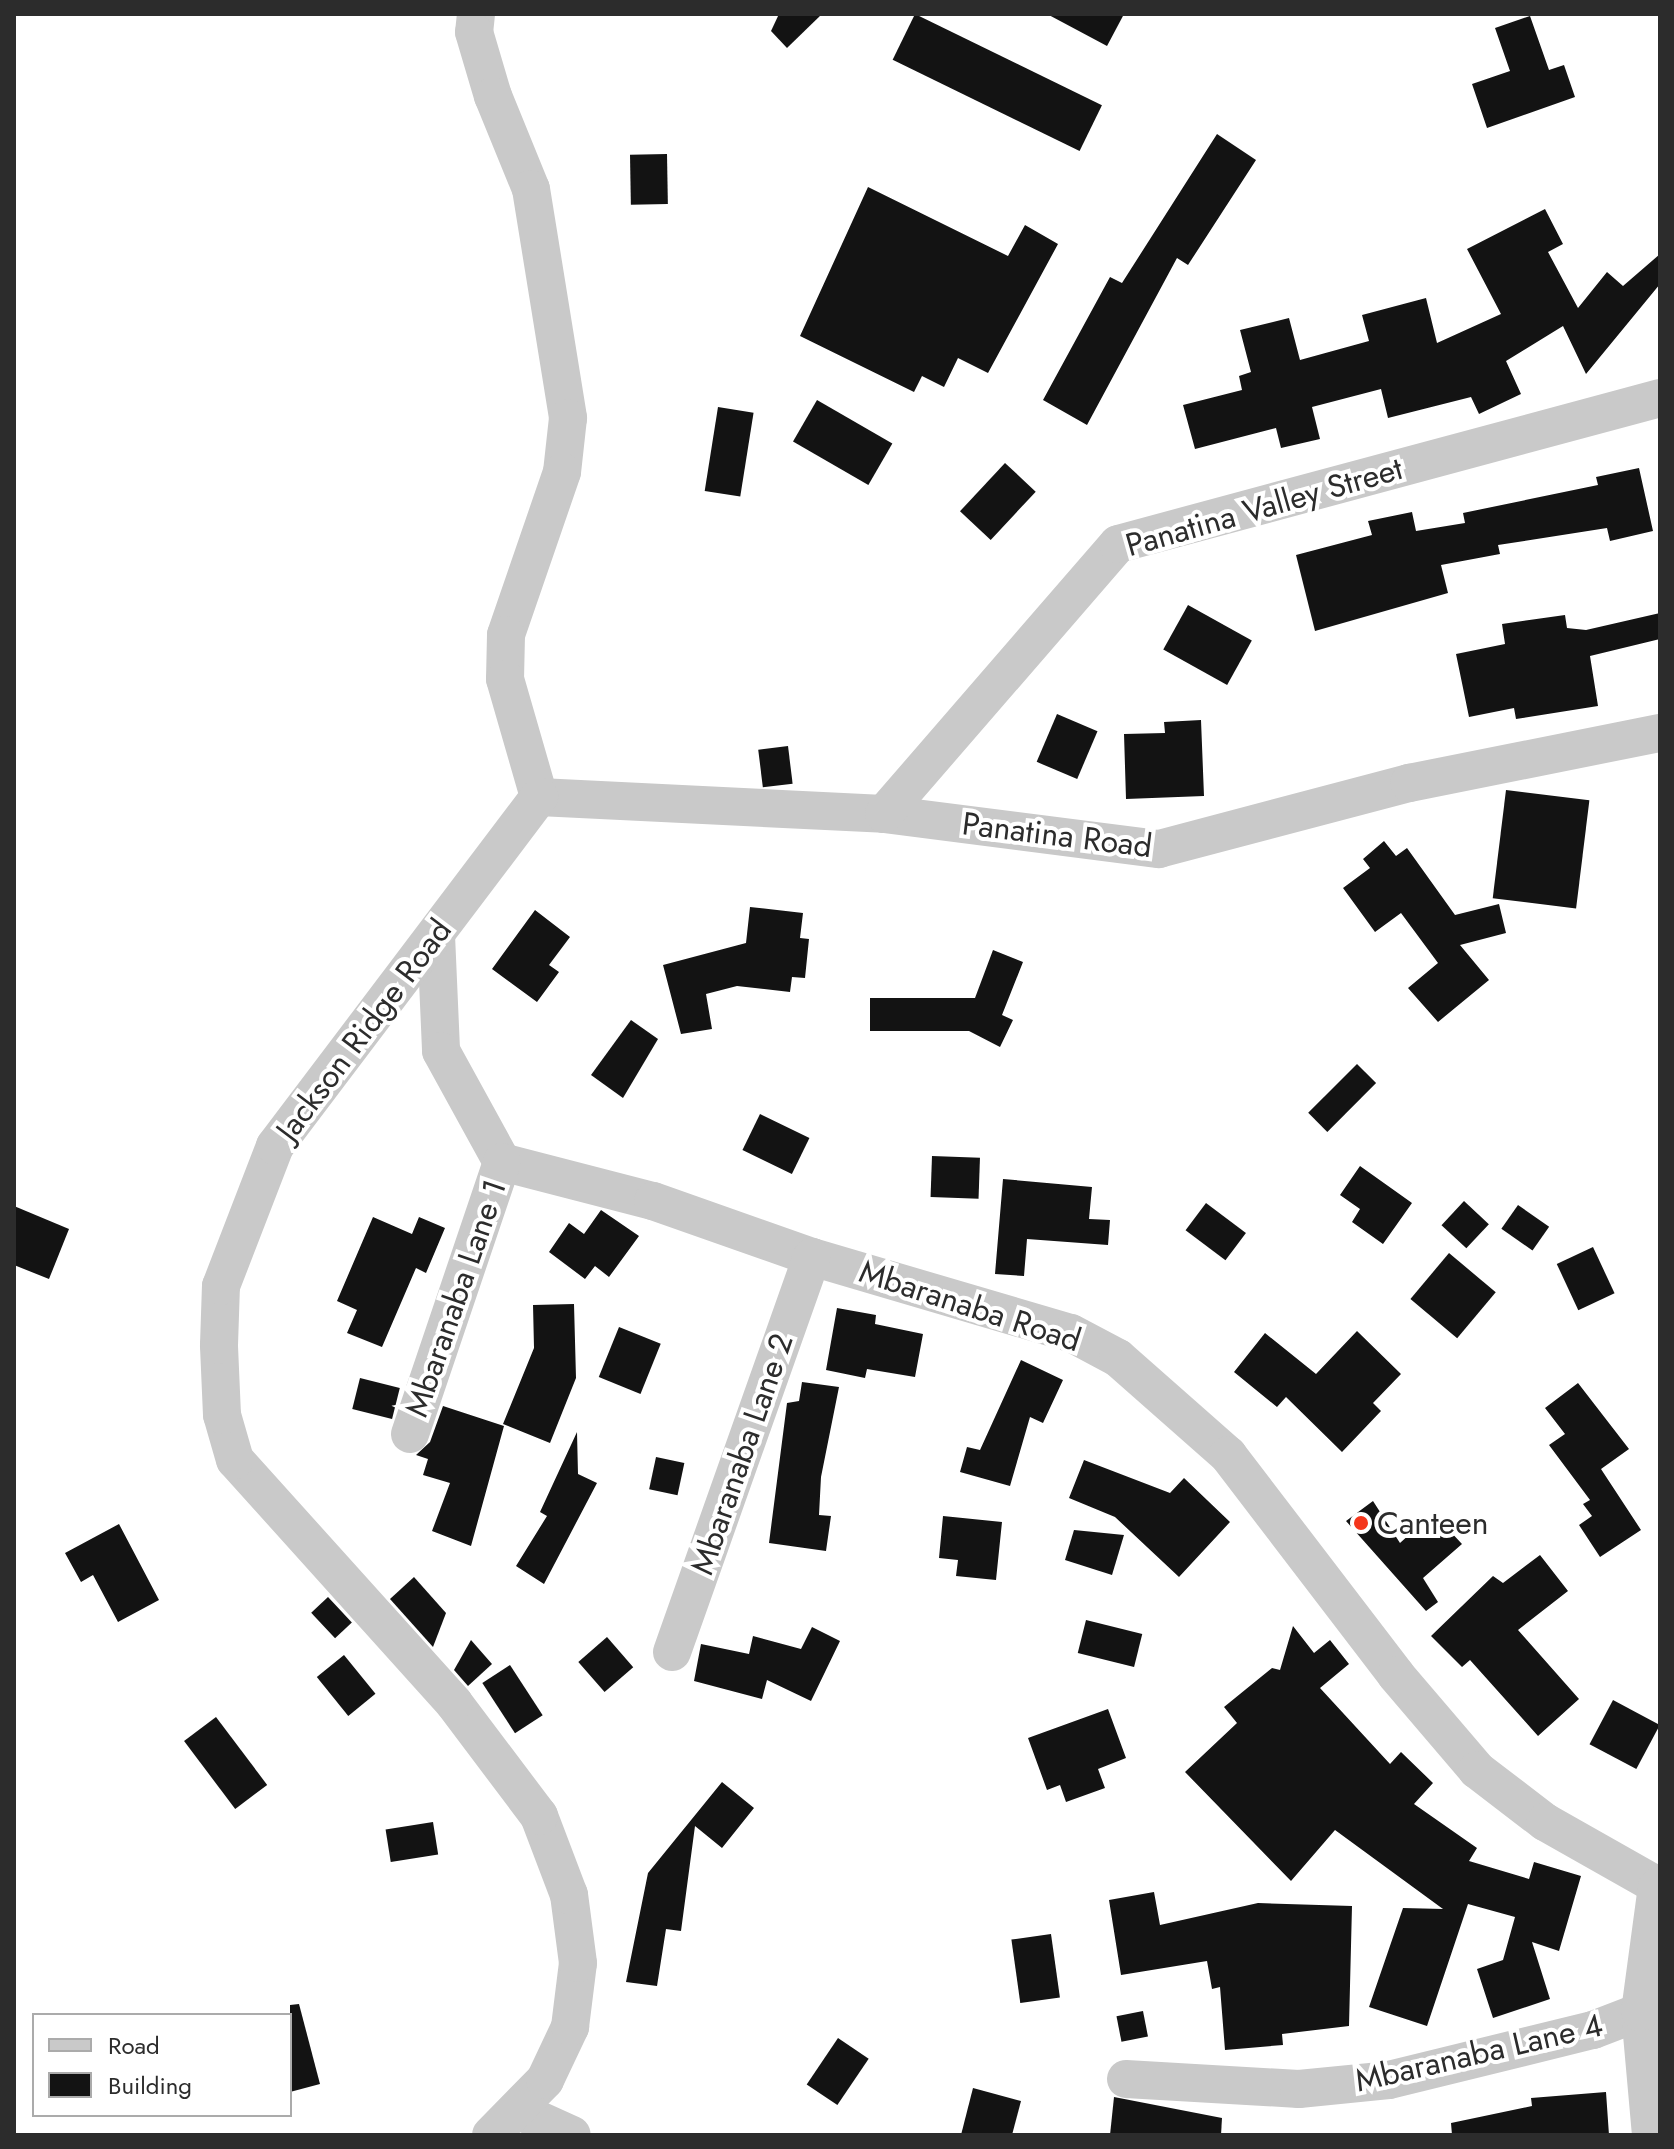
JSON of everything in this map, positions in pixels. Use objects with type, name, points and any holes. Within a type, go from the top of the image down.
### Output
[{"type":"street","points":[[476,14],[474,32],[493,96],[531,189],[568,418],[562,472],[506,635],[505,679],[539,797]]},
{"type":"street","name":"Panatina Valley Street","points":[[884,814],[1118,544],[1660,398]]},
{"type":"street","name":"Panatina Road","points":[[539,797],[884,814],[1159,849],[1409,783],[1660,733]]},
{"type":"street","name":"Jackson Ridge Road","points":[[504,2122],[545,2080],[570,2027],[578,1963],[569,1895],[539,1816],[454,1703],[235,1460],[222,1415],[221,1286],[275,1146],[539,797]]},
{"type":"street","points":[[436,935],[441,1051],[502,1162]]},
{"type":"street","name":"Mbaranaba Road","points":[[502,1162],[653,1201],[812,1257],[1071,1333],[1118,1358],[1228,1455],[1396,1675],[1477,1770],[1545,1822],[1659,1887]]},
{"type":"street","name":"Mbaranaba Lane 1","points":[[410,1434],[502,1162]]},
{"type":"street","name":"Mbaranaba Lane 2","points":[[672,1652],[812,1257]]},
{"type":"street","points":[[1651,2135],[1640,2012],[1659,1887]]},
{"type":"street","name":"Mbaranaba Lane 4","points":[[1126,2079],[1299,2089],[1389,2080],[1593,2030],[1640,2012]]},
{"type":"street","points":[[504,2122],[572,2135]]},
{"type":"building","points":[[779,14],[822,14],[787,48],[771,31]]},
{"type":"building","points":[[915,14],[1102,105],[1080,151],[893,60]]},
{"type":"building","points":[[1047,14],[1124,14],[1107,46]]},
{"type":"building","points":[[1530,16],[1549,70],[1564,65],[1575,97],[1487,128],[1472,84],[1510,71],[1495,28]]},
{"type":"building","points":[[1217,134],[1256,160],[1188,265],[1177,258],[1087,425],[1043,400],[1110,277],[1122,283]]},
{"type":"building","points":[[667,154],[668,204],[631,205],[630,155]]},
{"type":"building","points":[[868,187],[1008,256],[1025,225],[1058,244],[988,373],[958,358],[944,387],[922,376],[914,392],[800,336]]},
{"type":"building","points":[[1545,209],[1563,244],[1548,252],[1578,308],[1607,272],[1623,286],[1660,254],[1660,284],[1586,374],[1563,326],[1506,361],[1521,394],[1479,414],[1471,397],[1388,418],[1381,389],[1312,407],[1320,439],[1281,448],[1276,428],[1195,449],[1183,405],[1242,390],[1239,376],[1251,372],[1240,330],[1289,318],[1300,360],[1369,341],[1362,315],[1426,298],[1437,343],[1501,314],[1467,249]]},
{"type":"building","points":[[817,400],[892,443],[868,485],[793,442]]},
{"type":"building","points":[[718,407],[754,413],[740,497],[705,491]]},
{"type":"building","points":[[1005,463],[1036,492],[991,540],[960,511]]},
{"type":"building","points":[[1639,468],[1653,531],[1610,541],[1607,528],[1498,545],[1500,554],[1441,565],[1448,593],[1315,631],[1296,555],[1372,535],[1368,521],[1412,512],[1416,531],[1465,523],[1463,513],[1598,485],[1596,477]]},
{"type":"building","points":[[1188,605],[1252,640],[1227,685],[1163,650]]},
{"type":"building","points":[[1660,613],[1660,639],[1590,656],[1598,706],[1516,719],[1514,708],[1469,717],[1456,654],[1505,644],[1502,624],[1565,615],[1567,628],[1586,630]]},
{"type":"building","points":[[1057,714],[1098,731],[1077,779],[1037,762]]},
{"type":"building","points":[[1201,720],[1204,796],[1126,799],[1124,734],[1165,733],[1164,722]]},
{"type":"building","points":[[788,746],[793,784],[763,787],[758,750]]},
{"type":"building","points":[[1506,790],[1589,800],[1576,908],[1493,898]]},
{"type":"building","points":[[1384,841],[1396,856],[1407,848],[1455,915],[1499,904],[1506,933],[1460,945],[1489,980],[1438,1022],[1408,988],[1438,963],[1401,913],[1375,932],[1343,888],[1370,868],[1363,859]]},
{"type":"building","points":[[750,907],[803,913],[800,938],[809,939],[805,978],[792,977],[790,992],[737,986],[706,994],[712,1029],[681,1034],[663,965],[746,943]]},
{"type":"building","points":[[535,910],[570,937],[549,965],[559,972],[537,1002],[492,969]]},
{"type":"building","points":[[993,950],[1023,962],[1002,1015],[1013,1020],[1000,1047],[969,1031],[870,1031],[870,998],[975,998]]},
{"type":"building","points":[[631,1020],[658,1039],[623,1098],[591,1075]]},
{"type":"building","points":[[1357,1064],[1376,1083],[1327,1132],[1308,1113]]},
{"type":"building","points":[[760,1114],[809,1138],[792,1174],[742,1150]]},
{"type":"building","points":[[932,1156],[980,1158],[979,1199],[931,1197]]},
{"type":"building","points":[[1360,1166],[1412,1203],[1383,1244],[1352,1222],[1360,1209],[1340,1195]]},
{"type":"building","points":[[1003,1179],[1092,1187],[1089,1219],[1110,1220],[1108,1245],[1027,1239],[1024,1276],[995,1274]]},
{"type":"building","points":[[1464,1201],[1489,1224],[1466,1248],[1441,1225]]},
{"type":"building","points":[[1206,1203],[1246,1233],[1225,1260],[1186,1230]]},
{"type":"building","points":[[1518,1205],[1549,1227],[1532,1251],[1501,1229]]},
{"type":"building","points":[[14,1206],[69,1229],[49,1279],[14,1265]]},
{"type":"building","points":[[601,1210],[639,1236],[609,1277],[595,1266],[585,1279],[549,1252],[569,1223],[584,1234]]},
{"type":"building","points":[[373,1217],[412,1234],[419,1217],[445,1228],[426,1273],[416,1268],[382,1347],[347,1333],[357,1310],[337,1301]]},
{"type":"building","points":[[1593,1247],[1615,1293],[1578,1310],[1557,1264]]},
{"type":"building","points":[[1449,1253],[1496,1292],[1457,1338],[1410,1299]]},
{"type":"building","points":[[574,1304],[576,1378],[550,1443],[503,1424],[534,1348],[533,1305]]},
{"type":"building","points":[[837,1308],[876,1315],[875,1324],[923,1334],[915,1377],[867,1369],[865,1378],[826,1370]]},
{"type":"building","points":[[619,1327],[661,1344],[640,1394],[599,1377]]},
{"type":"building","points":[[1357,1331],[1401,1374],[1373,1403],[1381,1411],[1342,1452],[1286,1397],[1277,1407],[1234,1372],[1265,1333],[1316,1374]]},
{"type":"building","points":[[1021,1360],[1063,1380],[1043,1423],[1030,1417],[1010,1486],[960,1472],[967,1447],[980,1450]]},
{"type":"building","points":[[360,1378],[400,1388],[392,1419],[352,1409]]},
{"type":"building","points":[[802,1382],[839,1387],[821,1477],[819,1515],[831,1516],[826,1551],[769,1543],[787,1403],[799,1401]]},
{"type":"building","points":[[1578,1383],[1629,1449],[1601,1469],[1641,1530],[1600,1557],[1579,1525],[1592,1516],[1583,1504],[1590,1500],[1549,1445],[1565,1434],[1545,1408]]},
{"type":"building","points":[[443,1406],[504,1426],[471,1546],[432,1531],[450,1483],[423,1475],[428,1459],[416,1455],[430,1442]]},
{"type":"building","points":[[577,1432],[578,1474],[597,1483],[544,1584],[516,1566],[547,1516],[540,1512]]},
{"type":"building","points":[[656,1457],[684,1463],[678,1495],[649,1489]]},
{"type":"building","points":[[1084,1460],[1170,1493],[1184,1478],[1230,1522],[1179,1577],[1115,1517],[1069,1498]]},
{"type":"building","points":[[1373,1501],[1400,1543],[1433,1513],[1462,1544],[1423,1578],[1438,1602],[1426,1611],[1346,1521]]},
{"type":"building","points":[[943,1516],[1002,1522],[996,1580],[956,1576],[958,1560],[939,1558]]},
{"type":"building","points":[[119,1524],[159,1600],[118,1622],[93,1575],[81,1582],[65,1553]]},
{"type":"building","points":[[1074,1530],[1124,1535],[1112,1575],[1065,1560]]},
{"type":"building","points":[[1540,1555],[1568,1591],[1518,1630],[1579,1699],[1538,1736],[1470,1660],[1462,1667],[1431,1636],[1493,1576],[1503,1583]]},
{"type":"building","points":[[414,1577],[446,1613],[433,1647],[390,1599]]},
{"type":"building","points":[[328,1597],[352,1623],[335,1638],[311,1613]]},
{"type":"building","points":[[1086,1620],[1142,1634],[1134,1667],[1078,1653]]},
{"type":"building","points":[[1293,1626],[1314,1653],[1330,1640],[1349,1664],[1320,1688],[1390,1764],[1401,1752],[1433,1783],[1414,1804],[1477,1848],[1469,1861],[1529,1879],[1534,1862],[1581,1876],[1559,1951],[1532,1942],[1550,1999],[1493,2018],[1477,1969],[1503,1960],[1515,1917],[1468,1904],[1427,2026],[1369,2007],[1403,1908],[1443,1909],[1335,1830],[1291,1881],[1185,1772],[1237,1723],[1224,1707],[1272,1668],[1280,1670]]},
{"type":"building","points":[[812,1627],[840,1641],[811,1701],[767,1680],[762,1699],[694,1681],[701,1644],[749,1654],[753,1636],[801,1649]]},
{"type":"building","points":[[607,1637],[633,1667],[605,1692],[578,1662]]},
{"type":"building","points":[[471,1640],[492,1664],[468,1686],[454,1670]]},
{"type":"building","points":[[344,1655],[375,1694],[348,1716],[317,1677]]},
{"type":"building","points":[[510,1665],[543,1715],[515,1733],[482,1683]]},
{"type":"building","points":[[1613,1700],[1660,1725],[1636,1769],[1590,1744]]},
{"type":"building","points":[[1108,1709],[1126,1758],[1098,1769],[1105,1788],[1066,1802],[1060,1785],[1047,1790],[1028,1738]]},
{"type":"building","points":[[216,1717],[267,1785],[235,1809],[184,1741]]},
{"type":"building","points":[[722,1782],[754,1808],[722,1848],[695,1826],[681,1931],[666,1929],[657,1986],[626,1982],[648,1873]]},
{"type":"building","points":[[433,1822],[438,1855],[391,1862],[386,1830]]},
{"type":"building","points":[[1154,1892],[1160,1925],[1258,1903],[1352,1906],[1349,2026],[1282,2034],[1283,2045],[1225,2050],[1220,1987],[1212,1989],[1207,1961],[1121,1975],[1109,1900]]},
{"type":"building","points":[[1051,1934],[1060,1997],[1020,2003],[1011,1940]]},
{"type":"building","points":[[299,2004],[320,2084],[292,2091],[292,2013],[290,2005]]},
{"type":"building","points":[[1143,2011],[1148,2037],[1121,2042],[1116,2016]]},
{"type":"building","points":[[838,2038],[869,2059],[837,2105],[807,2084]]},
{"type":"building","points":[[973,2088],[1021,2101],[1012,2135],[961,2135]]},
{"type":"building","points":[[1606,2092],[1609,2135],[1452,2135],[1451,2123],[1532,2106],[1531,2098]]},
{"type":"building","points":[[1114,2097],[1222,2118],[1221,2135],[1110,2135]]},
{"type":"place","name":"Canteen","points":[[1361,1523]]}]
